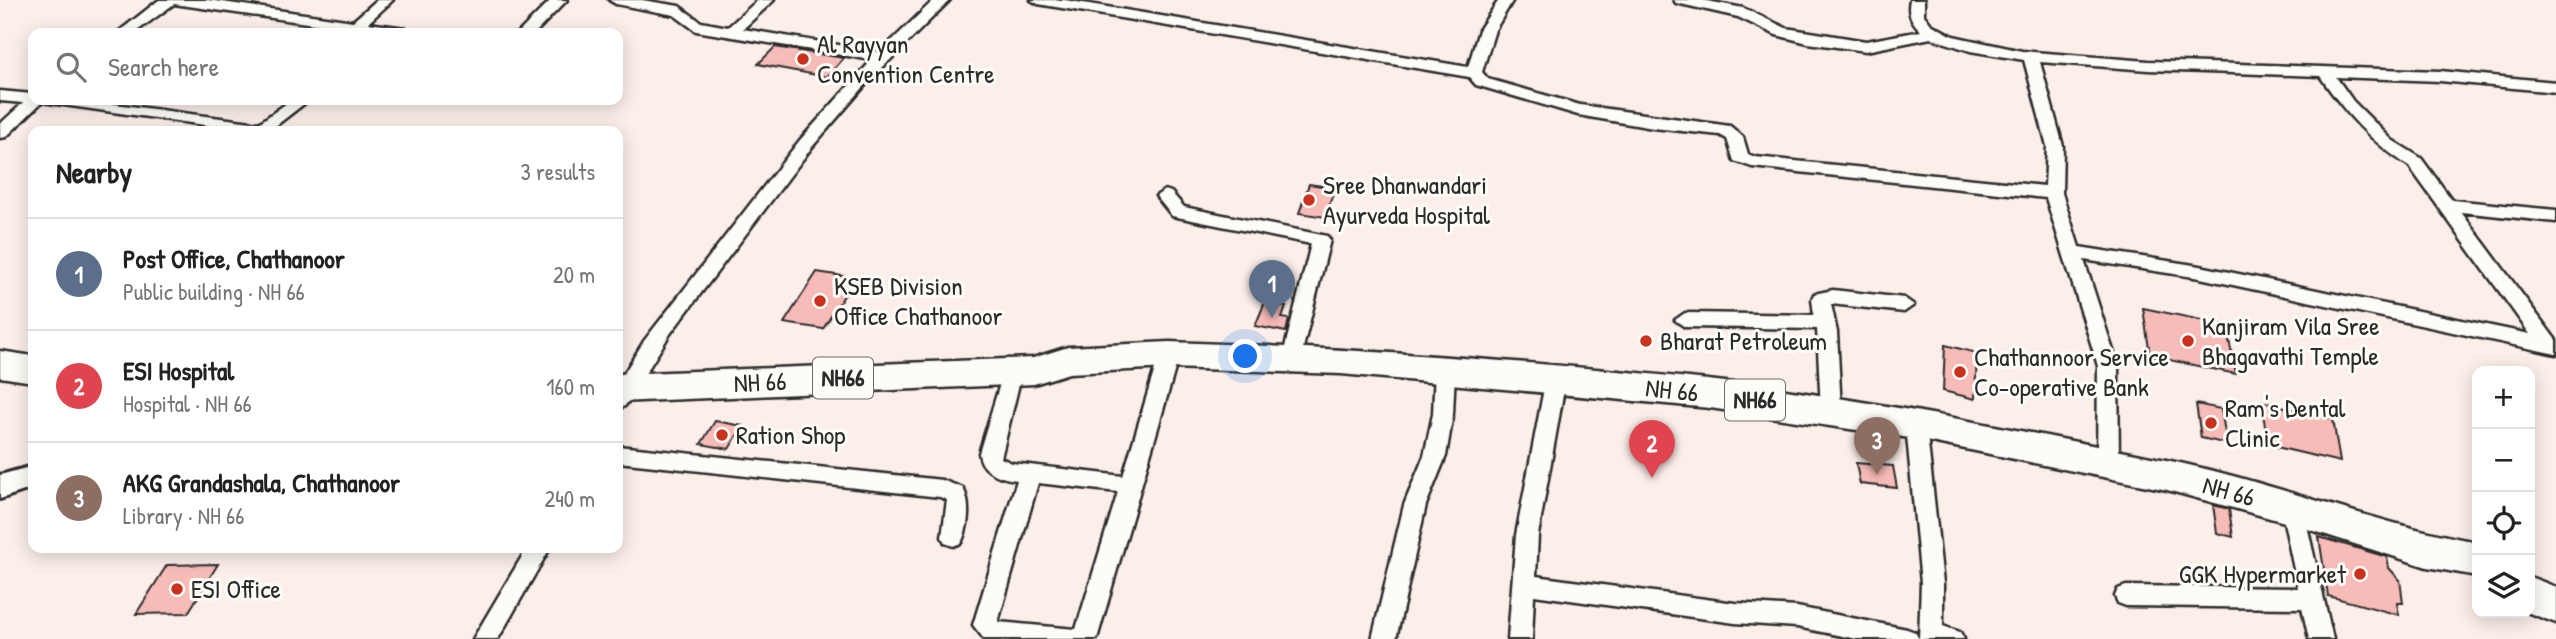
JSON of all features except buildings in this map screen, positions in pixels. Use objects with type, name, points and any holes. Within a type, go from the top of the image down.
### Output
[{"type":"highway","points":[[0,346],[28,350]]},
{"type":"highway","name":"NH 66","points":[[623,384],[1034,352],[1068,360]]},
{"type":"highway","name":"NH 66","points":[[623,384],[1034,371],[1068,360],[1169,355],[1292,359],[1556,378],[1710,394],[1916,425],[2108,463],[2292,508],[2427,550],[2472,558]]},
{"type":"highway","points":[[0,364],[28,368]]},
{"type":"highway","name":"NH 66","points":[[2427,550],[2472,572]]},
{"type":"highway","points":[[2535,581],[2556,588]]},
{"type":"highway","points":[[2535,597],[2556,605]]},
{"type":"main road","points":[[0,487],[28,479]]},
{"type":"street","points":[[132,28],[169,0]]},
{"type":"street","points":[[177,0],[375,28]]},
{"type":"street","points":[[357,25],[386,0]]},
{"type":"street","points":[[531,28],[560,0]]},
{"type":"street","points":[[616,0],[654,3],[684,13],[696,26],[886,58]]},
{"type":"street","points":[[731,32],[767,0]]},
{"type":"street","points":[[623,383],[796,154],[840,103],[943,0]]},
{"type":"street","points":[[1038,0],[1474,72],[1482,82],[1578,110],[1653,123],[1722,129],[1735,137],[1740,157],[1752,162],[2053,193]]},
{"type":"street","points":[[1474,72],[1487,30],[1506,0]]},
{"type":"street","points":[[1681,0],[1743,12],[1781,32],[1820,40],[1881,45],[1934,33]]},
{"type":"street","points":[[1917,0],[1914,7],[1919,20],[1934,33],[1955,43],[2030,55],[2201,70],[2325,72],[2556,87]]},
{"type":"street","points":[[2030,55],[2055,146],[2053,193],[2108,366],[2108,463]]},
{"type":"street","points":[[2325,72],[2347,104],[2386,144],[2415,162],[2552,346]]},
{"type":"street","points":[[0,96],[28,98]]},
{"type":"street","points":[[0,133],[29,105]]},
{"type":"street","points":[[85,105],[237,126]]},
{"type":"street","points":[[263,126],[295,105]]},
{"type":"street","points":[[1165,196],[1178,212],[1321,240],[1292,359]]},
{"type":"street","points":[[2445,205],[2556,216]]},
{"type":"street","points":[[2071,252],[2200,272],[2552,346]]},
{"type":"street","points":[[1831,411],[1821,299],[1825,297],[1903,306]]},
{"type":"street","points":[[1685,320],[1825,322]]},
{"type":"street","points":[[1085,639],[1169,355]]},
{"type":"street","points":[[1384,639],[1415,505],[1435,456],[1443,414],[1445,370]]},
{"type":"street","points":[[1012,372],[990,458],[997,467],[1129,485]]},
{"type":"street","points":[[1520,639],[1527,535],[1556,378]]},
{"type":"street","points":[[1916,425],[1938,637]]},
{"type":"street","points":[[623,455],[942,489],[955,494],[958,500],[953,537]]},
{"type":"street","points":[[1030,473],[985,625],[992,632],[1076,639]]},
{"type":"street","points":[[2292,508],[2321,639]]},
{"type":"street","points":[[485,639],[536,553]]},
{"type":"street","points":[[1524,584],[1735,612],[1797,617],[1907,639]]},
{"type":"street","points":[[2126,596],[2312,598]]},
{"type":"place","name":"Al Rayyan Convention Centre","points":[[803,59]]},
{"type":"place","name":"Sree Dhanwandari Ayurveda Hospital","points":[[1309,200]]},
{"type":"place","name":"KSEB Division Office Chathanoor","points":[[820,301]]},
{"type":"place","name":"Post Office, Chathanoor","points":[[1272,318]]},
{"type":"place","name":"Bharat Petroleum","points":[[1646,341]]},
{"type":"place","name":"Kanjiram Vila Sree Bhagavathi Temple","points":[[2188,341]]},
{"type":"place","name":"Chathannoor Service Co-operative Bank","points":[[1960,372]]},
{"type":"place","name":"Ram's Dental Clinic","points":[[2211,423]]},
{"type":"place","name":"Ration Shop","points":[[722,435]]},
{"type":"place","name":"AKG Grandashala, Chathanoor","points":[[1877,475]]},
{"type":"place","name":"ESI Hospital","points":[[1652,478]]},
{"type":"place","name":"GGK Hypermarket","points":[[2360,574]]},
{"type":"place","name":"ESI Office","points":[[177,589]]}]
